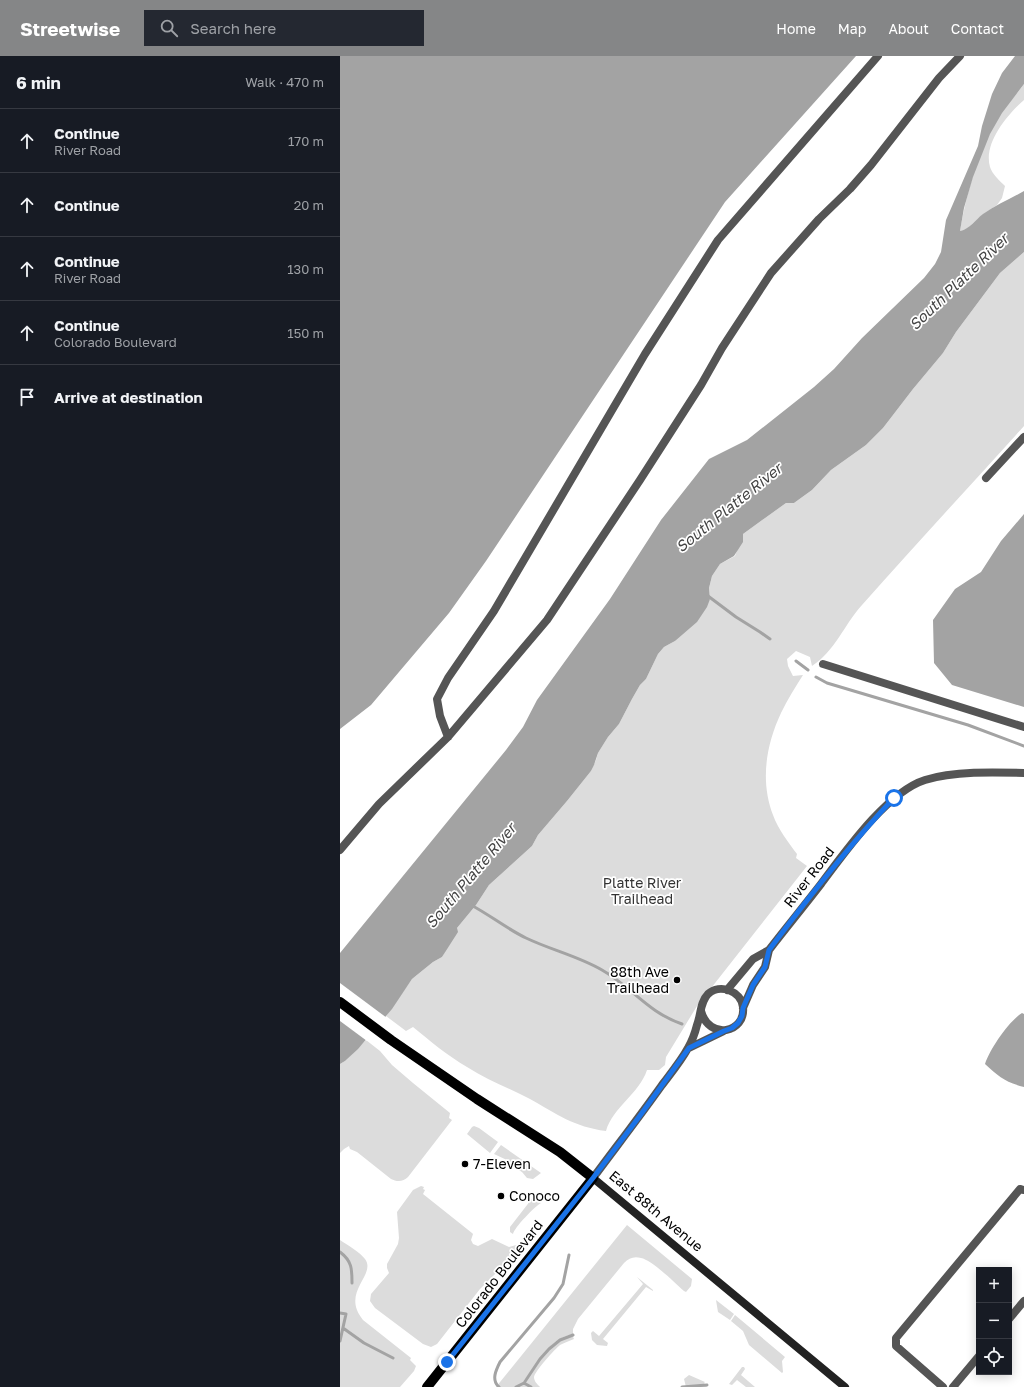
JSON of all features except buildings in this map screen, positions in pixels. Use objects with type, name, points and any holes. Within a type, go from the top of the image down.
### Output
[{"type":"main road","name":"East 88th Avenue","points":[[340,1002],[477,1099],[541,1139],[593,1178],[845,1387]]},
{"type":"main road","name":"Colorado Boulevard","points":[[427,1387],[593,1178]]},
{"type":"street","points":[[448,737],[440,716],[437,699],[448,678],[494,610],[644,354],[718,240],[878,56]]},
{"type":"street","points":[[340,850],[379,804],[448,737],[547,620],[640,480],[722,348],[771,273],[819,219],[850,189],[871,165],[939,78],[960,56]]},
{"type":"street","points":[[986,478],[1024,437]]},
{"type":"street","points":[[823,664],[1024,726]]},
{"type":"street","name":"River Road","points":[[727,990],[753,959],[769,950],[869,824],[902,791],[925,780],[948,775],[999,772],[1024,773]]},
{"type":"street","name":"River Road","points":[[743,1008],[753,985],[765,967],[769,950]]},
{"type":"street","points":[[593,1178],[689,1048],[704,999],[714,990],[721,989],[733,992],[738,996],[743,1008],[742,1016],[738,1023],[732,1028],[689,1048]]},
{"type":"street","points":[[701,1011],[703,1019],[708,1026],[716,1030],[724,1031]]},
{"type":"street","points":[[943,1387],[896,1346],[896,1338],[1020,1189],[1024,1190]]},
{"type":"street","points":[[1012,1315],[1024,1301]]},
{"type":"street","points":[[953,1387],[976,1360]]},
{"type":"green space","points":[[1024,84],[1024,100],[1004,121],[993,139],[990,148],[989,158],[991,170],[1005,186],[1002,198],[997,205],[981,216],[967,229],[960,231],[970,185],[986,141],[1001,113]]},
{"type":"green space","name":"Platte River Trailhead","points":[[1024,252],[1024,426],[862,605],[827,653],[820,660],[812,666],[810,657],[796,651],[787,659],[788,666],[793,676],[803,675],[783,708],[768,750],[766,763],[767,789],[769,802],[778,825],[797,854],[796,858],[807,866],[697,1006],[666,1057],[665,1065],[659,1070],[647,1070],[638,1086],[609,1122],[606,1131],[575,1123],[482,1076],[453,1058],[413,1027],[406,1031],[386,1016],[412,979],[433,962],[442,957],[457,928],[476,905],[489,885],[532,846],[538,835],[591,771],[598,753],[608,737],[619,724],[640,685],[646,679],[658,654],[664,647],[675,641],[710,599],[709,588],[712,576],[720,564],[735,556],[743,534],[786,503],[794,503],[812,490],[831,470],[866,445],[883,428],[943,353],[956,332],[1000,273]]},
{"type":"green space","points":[[366,1040],[380,1051],[392,1065],[450,1113],[449,1118],[452,1120],[408,1177],[402,1181],[395,1181],[391,1179],[357,1152],[350,1149],[349,1146],[340,1153],[340,1064]]},
{"type":"green space","points":[[474,1126],[498,1142],[490,1153],[467,1134]]},
{"type":"green space","points":[[501,1145],[541,1173],[533,1179],[527,1178],[522,1172],[512,1166],[509,1161],[494,1154]]},
{"type":"green space","points":[[421,1186],[424,1187],[423,1189],[425,1190],[423,1194],[473,1234],[471,1240],[473,1244],[478,1246],[492,1239],[509,1247],[520,1244],[522,1245],[480,1289],[437,1344],[431,1347],[423,1344],[375,1308],[370,1301],[371,1294],[389,1273],[387,1264],[398,1244],[397,1212],[413,1190]]},
{"type":"green space","points":[[534,1196],[541,1203],[525,1217],[513,1234],[510,1232],[510,1227]]},
{"type":"green space","points":[[627,1225],[692,1279],[691,1286],[686,1292],[663,1272],[646,1260],[638,1257],[630,1259],[624,1263],[578,1319],[573,1329],[573,1334],[557,1341],[544,1353],[523,1382],[530,1387],[496,1387]]},
{"type":"green space","points":[[340,1240],[360,1254],[365,1259],[367,1265],[367,1271],[360,1285],[355,1301],[357,1310],[363,1320],[411,1358],[410,1360],[416,1366],[414,1371],[400,1387],[340,1387]]},
{"type":"green space","points":[[637,1277],[653,1291],[646,1287],[603,1339],[608,1343],[607,1346],[597,1345],[592,1340],[591,1333],[593,1331],[599,1336],[643,1284]]},
{"type":"green space","points":[[716,1300],[734,1314],[730,1320],[718,1312]]},
{"type":"green space","points":[[735,1315],[785,1357],[782,1361],[782,1373],[749,1345],[743,1331],[731,1321]]},
{"type":"green space","points":[[569,1337],[573,1337],[574,1339],[560,1345],[535,1374],[535,1380],[540,1387],[533,1387],[526,1383],[544,1355],[555,1344]]},
{"type":"green space","points":[[742,1367],[745,1369],[741,1375],[755,1387],[746,1387],[737,1380],[732,1385],[729,1384]]},
{"type":"green space","points":[[689,1375],[705,1382],[704,1383],[707,1387],[686,1387],[684,1379]]},
{"type":"water","points":[[340,56],[856,56],[725,202],[486,561],[449,613],[371,705],[340,729]]},
{"type":"water","name":"South Platte River","points":[[1015,56],[1024,56],[1024,84],[1002,113],[990,134],[973,177],[964,208],[960,231],[970,226],[980,216],[988,211],[1024,191],[1024,252],[1000,273],[956,332],[943,353],[883,428],[866,445],[831,470],[812,490],[794,503],[786,503],[743,534],[743,542],[734,556],[720,564],[712,576],[709,588],[710,599],[707,607],[697,622],[675,641],[664,647],[658,654],[646,679],[640,685],[619,724],[608,737],[598,753],[591,771],[538,835],[532,846],[489,885],[476,905],[457,928],[458,932],[442,957],[433,962],[412,979],[392,1009],[358,1049],[340,1064],[340,953],[506,750],[523,727],[537,700],[610,599],[661,520],[709,459],[747,440],[814,387],[834,369],[862,338],[924,278],[935,264],[941,252],[946,220],[978,146],[982,126],[992,94],[1002,73]]},
{"type":"water","points":[[1024,514],[1024,707],[952,685],[934,663],[933,620],[955,589],[981,572],[1001,541]]},
{"type":"water","points":[[1022,1013],[1024,1014],[1024,1087],[1003,1078],[985,1064],[1000,1036]]},
{"type":"pier","points":[[340,983],[387,1018],[367,1041],[340,1021]]},
{"type":"waterway","points":[[708,596],[736,617],[770,639]]},
{"type":"waterway","points":[[796,661],[808,670]]},
{"type":"waterway","points":[[816,677],[827,683],[968,725],[1024,746]]},
{"type":"waterway","points":[[471,905],[526,938],[584,961],[602,970],[659,1013],[682,1024]]},
{"type":"waterway","points":[[340,1252],[349,1262],[352,1274],[352,1283]]},
{"type":"waterway","points":[[499,1387],[495,1381],[495,1378],[500,1362],[554,1298],[563,1284],[569,1255]]},
{"type":"waterway","points":[[340,1313],[346,1314],[340,1341]]},
{"type":"waterway","points":[[343,1328],[364,1343],[393,1358]]},
{"type":"waterway","points":[[516,1387],[524,1383],[540,1359],[549,1349],[560,1340],[573,1335]]},
{"type":"waterway","points":[[524,1383],[531,1387]]},
{"type":"waterway","points":[[682,1387],[707,1385]]},
{"type":"place","name":"88th Ave Trailhead","points":[[677,980]]},
{"type":"place","name":"7-Eleven","points":[[465,1164]]},
{"type":"place","name":"Conoco","points":[[501,1196]]},
{"type":"route","points":[[447,1362],[593,1178],[689,1048],[732,1028],[738,1023],[753,985],[765,967],[769,950],[839,860],[869,824],[894,798]]}]
